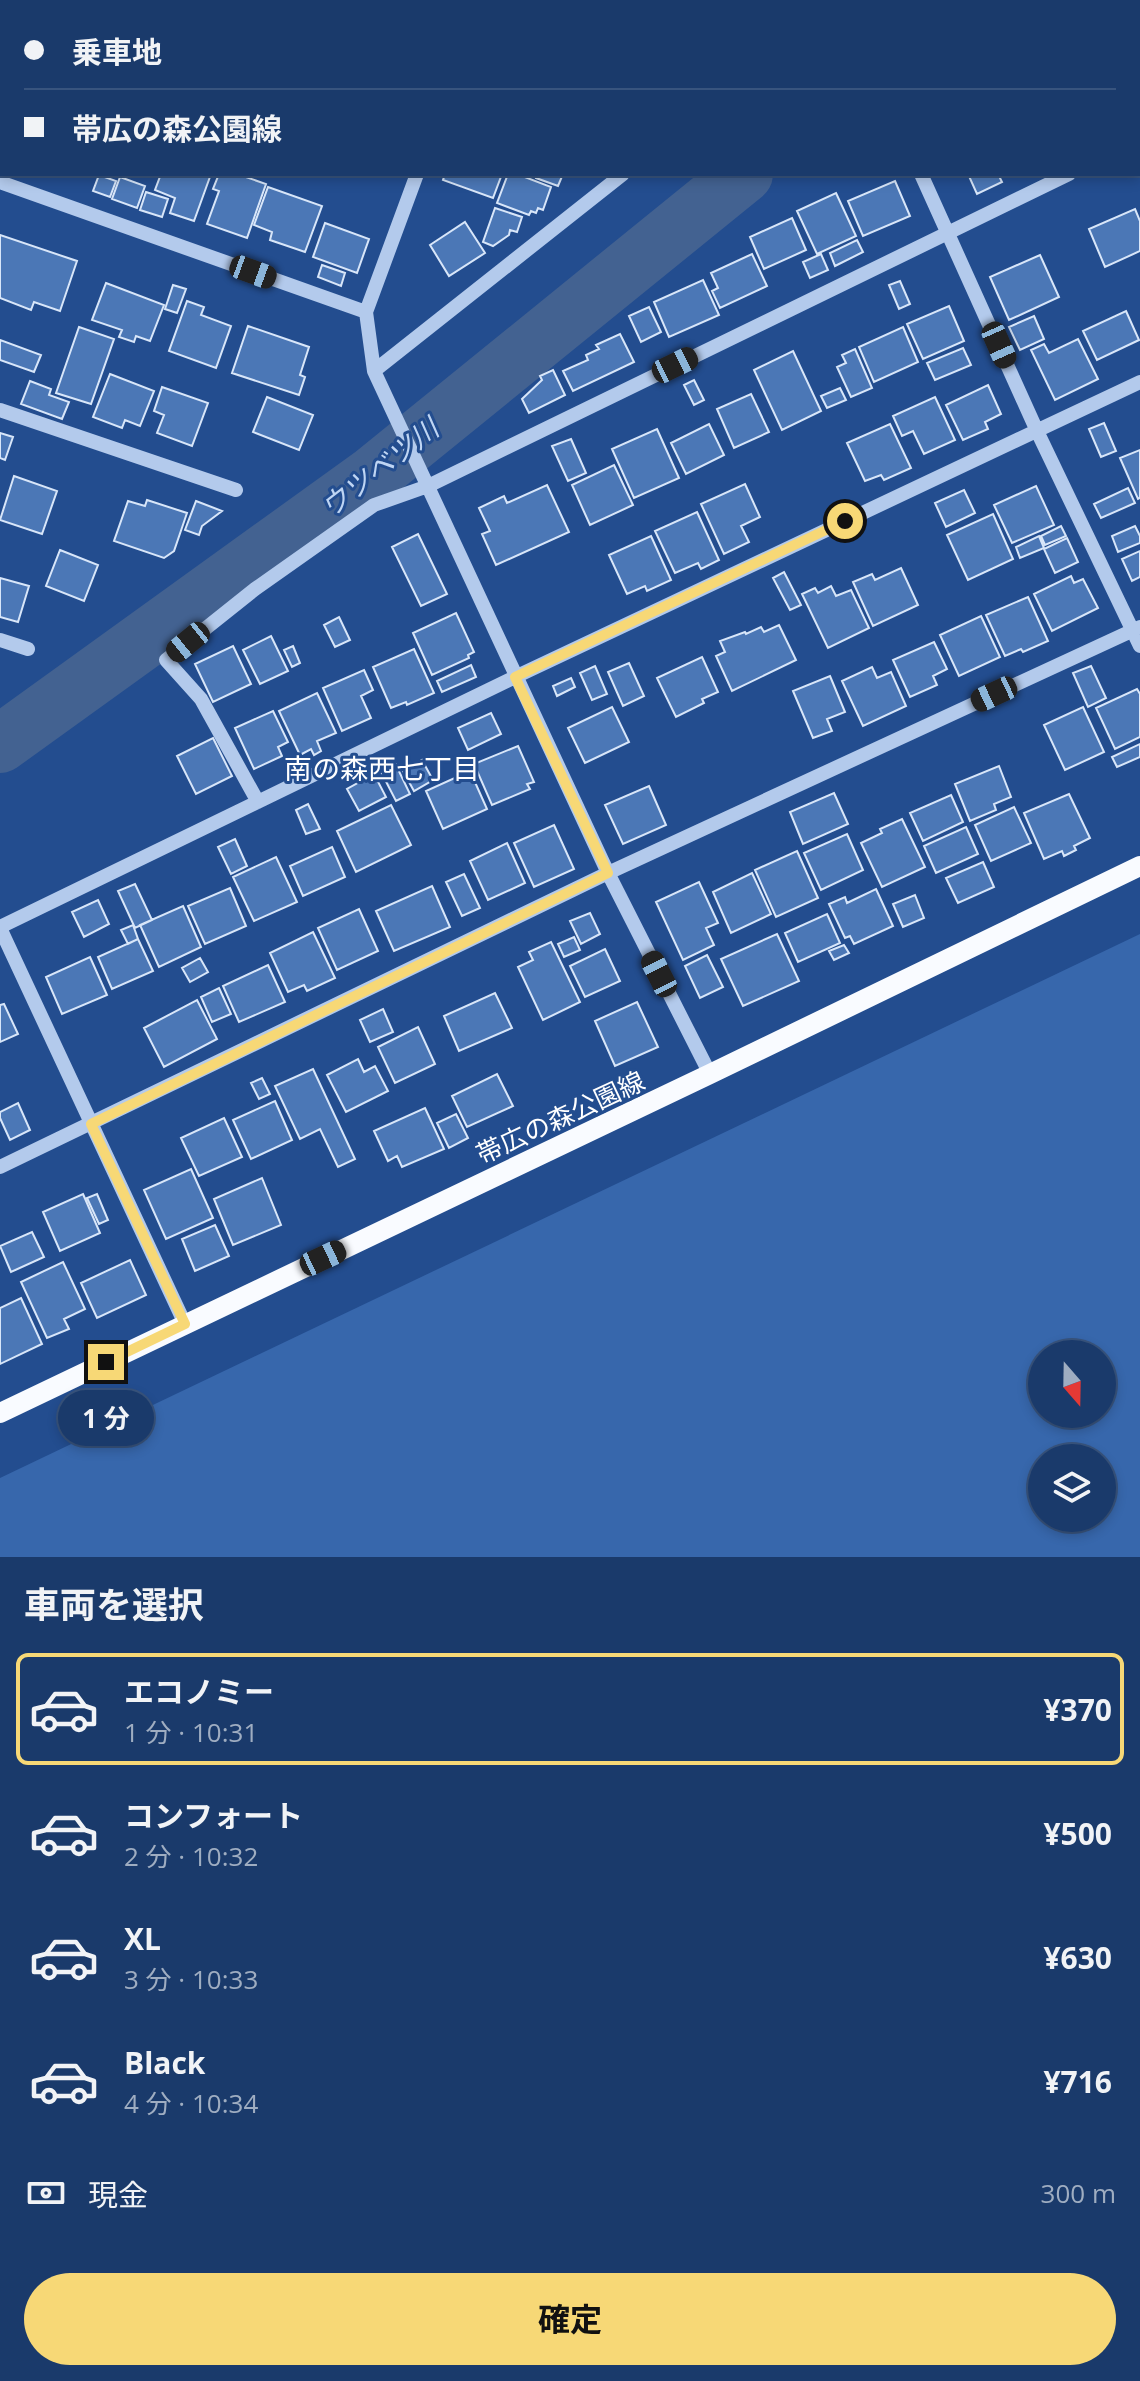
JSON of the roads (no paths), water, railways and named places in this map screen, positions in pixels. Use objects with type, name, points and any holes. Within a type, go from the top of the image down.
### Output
[{"type":"main road","name":"帯広の森公園線","points":[[0,1413],[1140,866]]},
{"type":"street","points":[[416,176],[366,312],[374,371],[608,873],[710,1074]]},
{"type":"street","points":[[374,371],[620,176]]},
{"type":"street","points":[[922,176],[1037,431],[1136,628],[1140,646]]},
{"type":"street","points":[[258,802],[201,699],[166,660],[255,589],[374,505],[428,486],[1065,176]]},
{"type":"street","points":[[0,182],[366,312]]},
{"type":"street","points":[[185,1324],[0,927],[515,677],[1140,382]]},
{"type":"street","points":[[0,410],[236,490]]},
{"type":"street","points":[[0,1167],[608,873],[1136,628]]},
{"type":"street","points":[[0,640],[28,649]]},
{"type":"waterway","name":"ウツベツ川","points":[[0,744],[373,475],[742,176]]},
{"type":"district","name":"南の森西七丁目","points":[[382,768]]}]
